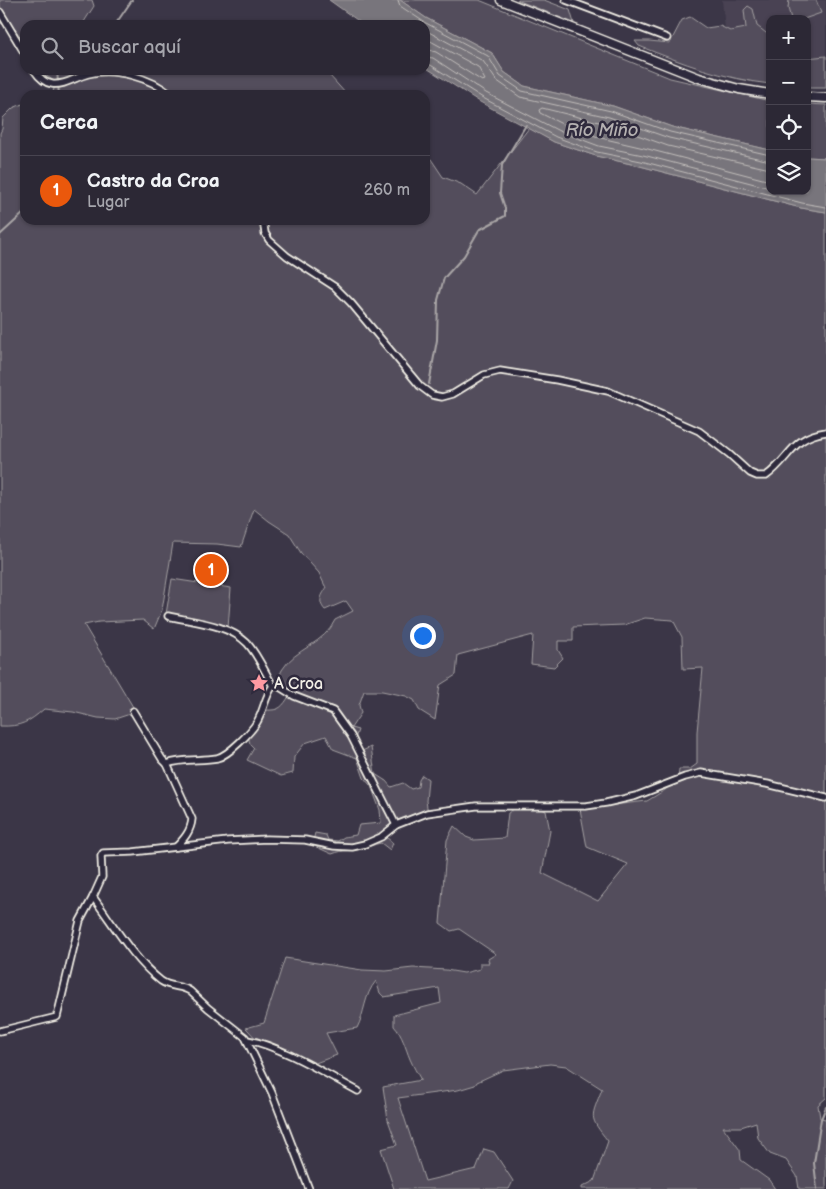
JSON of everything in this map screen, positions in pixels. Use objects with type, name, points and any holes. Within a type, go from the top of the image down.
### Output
[{"type":"highway","points":[[501,0],[699,78],[739,89],[766,93]]},
{"type":"highway","points":[[811,97],[826,98]]},
{"type":"street","points":[[566,0],[667,38]]},
{"type":"street","points":[[0,12],[20,46]]},
{"type":"street","points":[[39,75],[49,84],[65,83],[85,75]]},
{"type":"street","points":[[126,75],[151,81],[165,90]]},
{"type":"street","points":[[264,225],[265,233],[275,246],[335,287],[351,303],[420,386],[432,395],[453,394],[484,375],[500,371],[586,385],[608,391],[640,404],[699,431],[756,476],[766,476],[773,471],[803,438],[826,432]]},
{"type":"street","points":[[168,616],[227,630],[239,636],[248,644],[273,686]]},
{"type":"street","points":[[167,764],[175,761],[218,757],[227,754],[257,722],[268,692],[273,686]]},
{"type":"street","points":[[273,686],[278,686],[294,696],[334,711],[351,736],[396,824]]},
{"type":"street","points":[[133,711],[162,760],[167,764],[192,819],[192,826],[176,847]]},
{"type":"street","points":[[0,1031],[57,1017],[80,921],[102,877],[101,856],[104,853],[196,846],[228,841],[305,840],[334,846],[352,847],[382,837],[396,824],[427,813],[476,806],[586,806],[636,796],[700,773],[767,784],[826,798]]},
{"type":"street","points":[[93,897],[142,963],[162,982],[172,987],[187,988],[208,1008],[245,1037],[272,1093],[309,1189]]},
{"type":"street","points":[[247,1040],[274,1048],[358,1091]]},
{"type":"shaded area","points":[[0,0],[92,0],[94,6],[85,20],[20,20],[20,36],[15,29],[0,23]]},
{"type":"shaded area","points":[[400,0],[479,0],[670,78],[766,100],[766,149],[672,127],[613,106],[524,86],[504,72],[492,53],[430,20]]},
{"type":"shaded area","points":[[517,0],[544,0],[570,10],[574,23]]},
{"type":"shaded area","points":[[722,0],[826,0],[826,56],[820,58],[811,58],[811,15],[766,15],[766,33],[756,26],[730,31],[725,29]]},
{"type":"shaded area","points":[[789,0],[816,0],[821,13],[811,17],[811,15],[790,15]]},
{"type":"shaded area","points":[[748,6],[753,9],[757,26],[766,33],[766,84],[703,70],[639,46],[635,41],[670,43],[682,20],[690,17],[706,28],[720,26],[730,31],[746,28],[744,10]]},
{"type":"shaded area","points":[[826,56],[826,88],[811,88],[811,58]]},
{"type":"shaded area","points":[[45,75],[330,75],[343,90],[54,90],[56,82]]},
{"type":"shaded area","points":[[811,104],[826,105],[826,158],[811,157]]},
{"type":"shaded area","points":[[20,105],[20,225],[430,225],[430,158],[443,177],[461,184],[477,195],[529,128],[554,142],[596,156],[801,208],[826,212],[826,1098],[818,1105],[820,1118],[826,1119],[826,1189],[799,1189],[797,1176],[786,1160],[770,1154],[758,1138],[756,1122],[741,1127],[723,1127],[740,1150],[741,1160],[769,1180],[775,1189],[582,1189],[582,1187],[594,1181],[608,1141],[594,1121],[593,1116],[602,1089],[566,1066],[550,1064],[503,1070],[477,1082],[475,1085],[458,1090],[398,1098],[425,1181],[476,1169],[484,1149],[494,1152],[513,1181],[509,1189],[394,1189],[381,1149],[397,1145],[388,1120],[383,1087],[421,1080],[411,1062],[402,1038],[394,1026],[394,1015],[441,1003],[439,988],[384,997],[380,993],[376,981],[369,992],[357,1028],[326,1033],[337,1055],[310,1065],[261,1044],[246,1028],[264,1023],[285,958],[362,970],[386,971],[413,968],[464,973],[480,969],[480,963],[489,963],[488,959],[496,954],[459,929],[451,931],[440,923],[447,840],[454,826],[466,837],[474,840],[505,838],[508,813],[517,807],[546,811],[550,831],[542,873],[598,901],[628,864],[587,847],[580,809],[647,801],[678,779],[679,769],[690,769],[697,764],[697,732],[703,668],[683,669],[682,637],[673,620],[645,618],[624,625],[573,627],[573,641],[558,641],[558,650],[563,658],[554,667],[531,664],[533,635],[458,655],[456,675],[440,685],[435,720],[419,710],[414,700],[406,696],[382,691],[364,691],[359,705],[361,713],[351,728],[358,730],[355,739],[362,751],[371,747],[375,774],[386,781],[391,787],[403,783],[411,789],[418,787],[422,775],[428,779],[426,801],[428,813],[391,828],[385,836],[393,843],[390,850],[381,843],[332,854],[312,845],[315,833],[326,835],[328,840],[338,841],[344,837],[356,835],[359,825],[381,823],[380,810],[371,786],[364,778],[357,758],[333,749],[326,736],[305,743],[294,757],[293,773],[281,776],[247,760],[254,748],[250,744],[248,735],[265,710],[274,710],[280,707],[290,695],[280,682],[282,670],[294,656],[324,635],[335,620],[353,611],[346,601],[325,610],[321,601],[327,587],[319,573],[301,553],[289,534],[254,509],[241,547],[217,544],[173,543],[162,610],[154,629],[143,620],[99,622],[84,625],[136,712],[115,719],[44,709],[24,723],[14,726],[0,726],[0,133],[3,118],[13,108]]},
{"type":"shaded area","points":[[172,579],[231,588],[228,628],[166,614]]},
{"type":"water","name":"Río Miño","points":[[329,0],[400,0],[430,20],[357,20]]},
{"type":"water","name":"Río Miño","points":[[430,20],[492,53],[504,72],[524,86],[613,106],[672,127],[766,149],[766,195],[811,195],[811,157],[826,158],[826,212],[801,208],[596,156],[554,142],[480,102],[430,70]]},
{"type":"waterway","points":[[118,20],[132,0]]},
{"type":"waterway","points":[[57,75],[59,90]]},
{"type":"waterway","points":[[429,384],[437,340],[438,300],[444,278],[464,256],[479,230],[505,216],[505,208],[500,193],[502,165],[526,125]]},
{"type":"waterway","points":[[0,235],[20,217]]},
{"type":"waterway","points":[[817,1189],[814,1163],[821,1119],[826,1107]]},
{"type":"place","name":"Castro da Croa","points":[[211,570]]},
{"type":"place","name":"A Croa","points":[[259,683]]}]
